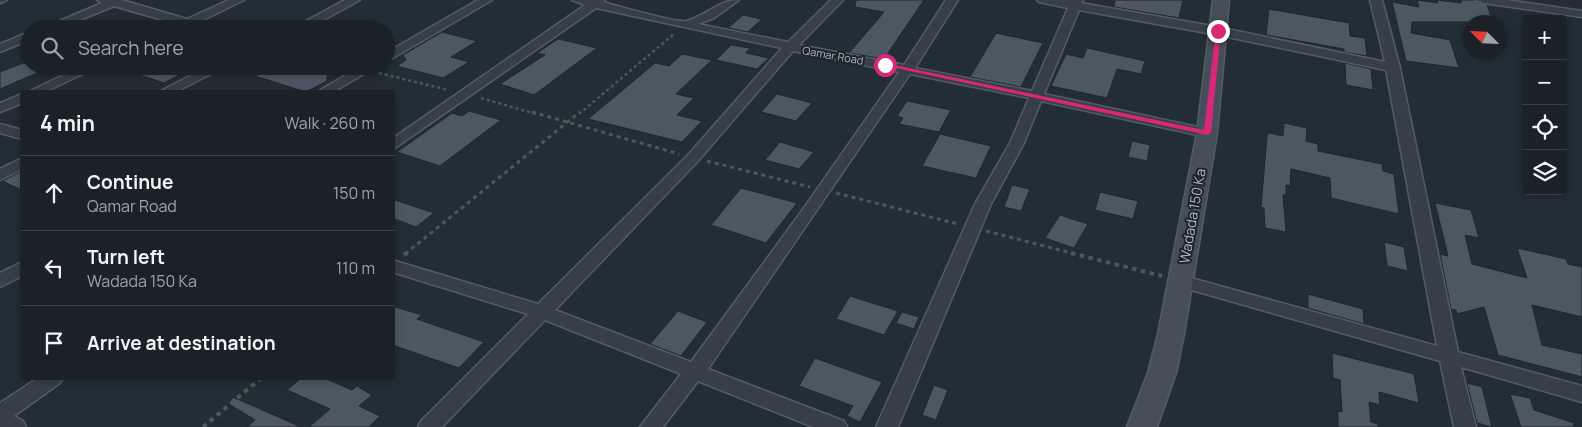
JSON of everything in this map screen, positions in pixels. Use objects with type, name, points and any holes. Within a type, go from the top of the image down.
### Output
[{"type":"street","points":[[195,20],[238,0]]},
{"type":"street","points":[[314,20],[354,0]]},
{"type":"street","points":[[395,53],[486,0]]},
{"type":"street","name":"Qamar Road","points":[[578,0],[596,2],[684,25],[1036,96],[1207,133]]},
{"type":"street","points":[[684,25],[710,16],[733,0]]},
{"type":"street","points":[[429,427],[693,158],[790,47],[837,0]]},
{"type":"street","points":[[651,427],[715,344],[824,190],[908,70],[952,0]]},
{"type":"street","points":[[1043,0],[1076,2],[1394,68]]},
{"type":"street","name":"Wadada 150 Ka","points":[[1142,427],[1162,372],[1180,281],[1207,133],[1221,0]]},
{"type":"street","points":[[1376,0],[1394,68],[1447,356],[1465,427]]},
{"type":"street","points":[[68,20],[112,1],[178,20]]},
{"type":"street","points":[[1489,1],[1582,14]]},
{"type":"street","points":[[395,144],[596,2]]},
{"type":"street","points":[[887,427],[983,204],[1017,143],[1076,2]]},
{"type":"street","points":[[0,48],[20,40]]},
{"type":"street","points":[[39,90],[73,75]]},
{"type":"street","points":[[170,90],[201,75]]},
{"type":"street","points":[[328,90],[355,75]]},
{"type":"street","points":[[0,108],[20,99]]},
{"type":"street","points":[[0,128],[20,134]]},
{"type":"street","points":[[0,175],[20,164]]},
{"type":"street","points":[[396,262],[542,312],[836,427]]},
{"type":"street","points":[[0,281],[20,269]]},
{"type":"street","points":[[1180,281],[1582,394]]},
{"type":"street","points":[[0,414],[50,380]]},
{"type":"street","points":[[0,418],[15,427]]},
{"type":"path","points":[[396,262],[570,122],[684,25]]},
{"type":"path","points":[[395,75],[570,122],[693,158],[1180,281]]},
{"type":"path","points":[[203,427],[259,380]]},
{"type":"building","points":[[856,0],[924,0],[884,59],[849,53],[884,12],[855,7]]},
{"type":"building","points":[[1115,0],[1183,0],[1179,18],[1114,7]]},
{"type":"building","points":[[1417,0],[1438,3],[1437,0],[1461,3],[1461,0],[1475,0],[1487,5],[1491,15],[1462,15],[1462,22],[1412,22],[1411,33],[1450,40],[1459,68],[1406,61],[1392,2],[1419,7]]},
{"type":"building","points":[[1269,9],[1349,23],[1350,36],[1365,38],[1367,56],[1344,52],[1344,49],[1266,35]]},
{"type":"building","points":[[743,15],[762,19],[748,32],[728,28]]},
{"type":"building","points":[[442,32],[477,41],[451,57],[469,62],[443,78],[397,66],[406,60],[403,55]]},
{"type":"building","points":[[996,33],[1043,43],[1021,87],[970,77]]},
{"type":"building","points":[[558,39],[597,48],[534,95],[500,84],[545,55],[537,53]]},
{"type":"building","points":[[731,45],[750,48],[746,53],[769,58],[757,69],[716,60]]},
{"type":"building","points":[[1087,48],[1145,61],[1141,74],[1117,69],[1107,98],[1051,86],[1066,54],[1083,58]]},
{"type":"building","points":[[682,54],[712,60],[676,94],[694,98],[677,115],[702,121],[682,142],[588,119],[655,63],[669,66]]},
{"type":"building","points":[[1345,63],[1371,69],[1373,90],[1346,85]]},
{"type":"building","points":[[20,64],[20,75],[32,75],[0,89],[0,72]]},
{"type":"building","points":[[139,75],[179,75],[164,83]]},
{"type":"building","points":[[327,75],[327,81],[310,90],[300,90],[255,76]]},
{"type":"building","points":[[777,94],[812,103],[796,121],[761,112]]},
{"type":"building","points":[[907,101],[951,110],[939,132],[899,124],[903,118],[897,116]]},
{"type":"building","points":[[469,111],[501,120],[440,166],[397,152],[452,113],[462,116]]},
{"type":"building","points":[[1284,123],[1307,128],[1306,141],[1318,144],[1318,151],[1382,164],[1383,171],[1394,174],[1399,214],[1331,198],[1330,178],[1291,169],[1290,186],[1286,185],[1286,195],[1283,195],[1286,232],[1265,228],[1264,208],[1261,207],[1267,136],[1269,133],[1283,136]]},
{"type":"building","points":[[940,134],[991,146],[976,178],[922,166]]},
{"type":"building","points":[[1132,141],[1150,145],[1147,161],[1128,157]]},
{"type":"building","points":[[780,142],[814,152],[799,169],[765,160]]},
{"type":"building","points":[[20,172],[20,189],[2,181]]},
{"type":"building","points":[[1012,185],[1030,189],[1021,211],[1004,207]]},
{"type":"building","points":[[741,188],[797,203],[766,243],[711,225]]},
{"type":"building","points":[[1100,192],[1138,201],[1133,219],[1095,210]]},
{"type":"building","points":[[395,200],[434,213],[416,227],[395,219]]},
{"type":"building","points":[[1435,203],[1471,210],[1479,238],[1465,235],[1472,264],[1527,278],[1517,248],[1566,259],[1568,264],[1582,267],[1582,317],[1532,305],[1542,345],[1582,354],[1582,377],[1498,355],[1484,307],[1457,314],[1456,310],[1451,309],[1440,254],[1448,256]]},
{"type":"building","points":[[1060,215],[1088,224],[1074,248],[1045,238]]},
{"type":"building","points":[[1384,242],[1404,247],[1408,271],[1387,266]]},
{"type":"building","points":[[1308,294],[1363,309],[1364,324],[1308,308]]},
{"type":"building","points":[[850,296],[898,311],[884,335],[836,319]]},
{"type":"building","points":[[395,307],[422,315],[417,319],[484,342],[459,368],[395,346]]},
{"type":"building","points":[[678,311],[707,322],[681,356],[650,344]]},
{"type":"building","points":[[902,312],[919,317],[914,329],[896,323]]},
{"type":"building","points":[[1332,353],[1414,374],[1419,403],[1379,392],[1380,405],[1369,402],[1371,422],[1378,424],[1378,427],[1338,427],[1338,411],[1342,412],[1340,380],[1333,378]]},
{"type":"building","points":[[815,358],[882,382],[860,422],[847,416],[853,406],[799,386]]},
{"type":"building","points":[[299,380],[329,380],[352,390],[357,386],[372,395],[359,406],[380,416],[369,427],[309,427],[330,409],[287,390]]},
{"type":"building","points":[[1467,383],[1482,387],[1492,427],[1477,423]]},
{"type":"building","points":[[934,385],[948,390],[936,420],[922,415]]},
{"type":"building","points":[[1510,394],[1530,398],[1534,410],[1574,423],[1573,427],[1521,427]]},
{"type":"building","points":[[233,397],[301,427],[247,427],[255,420],[229,404]]},
{"type":"route","points":[[885,65],[1207,133],[1218,31]]}]
